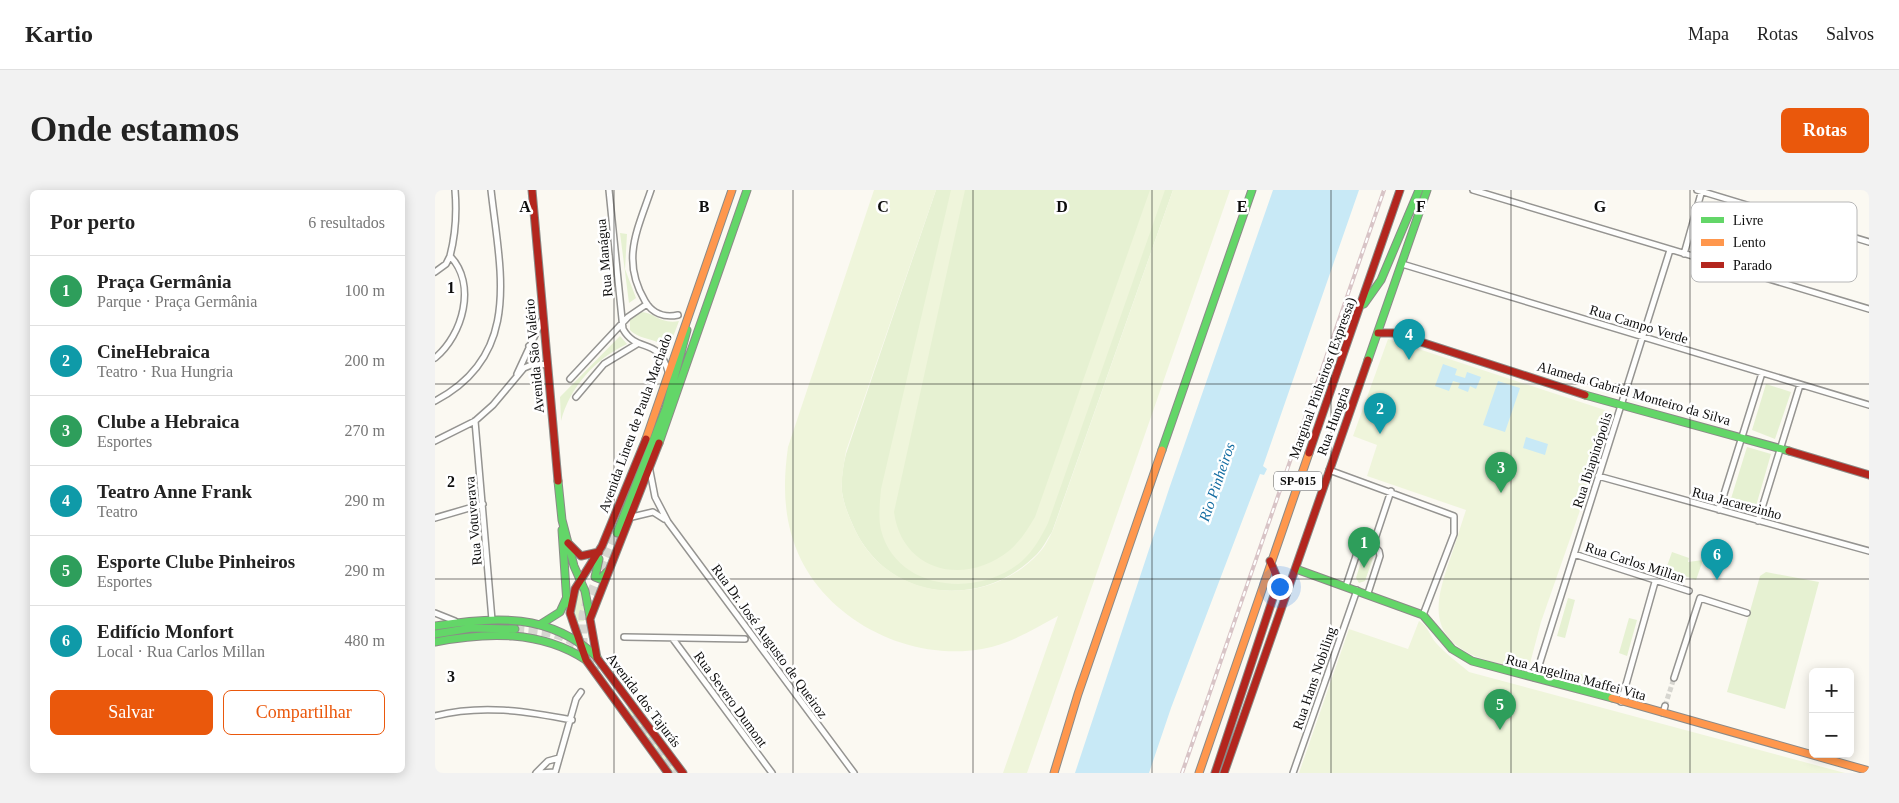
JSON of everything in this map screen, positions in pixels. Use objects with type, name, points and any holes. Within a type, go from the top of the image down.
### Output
[{"type":"main road","name":"Avenida São Valério","points":[[532,190],[543,317],[543,364],[562,520],[566,599],[569,613]]},
{"type":"main road","name":"Avenida Lineu de Paula Machado","points":[[569,613],[572,597],[580,579],[600,549],[645,441],[694,295],[732,190]]},
{"type":"main road","name":"Avenida Lineu de Paula Machado","points":[[597,658],[592,639],[590,619],[650,470],[747,190]]},
{"type":"main road","points":[[1054,773],[1078,694],[1252,190]]},
{"type":"main road","name":"Marginal Pinheiros (Expressa)","points":[[1199,773],[1270,561],[1400,190]]},
{"type":"main road","points":[[1358,313],[1381,280],[1419,190]]},
{"type":"main road","name":"Rua Hungria","points":[[1225,773],[1427,190]]},
{"type":"main road","points":[[617,533],[660,423],[682,356],[694,295]]},
{"type":"main road","name":"Alameda Gabriel Monteiro da Silva","points":[[1382,322],[1393,333]]},
{"type":"main road","points":[[682,356],[701,323]]},
{"type":"main road","name":"Alameda Gabriel Monteiro da Silva","points":[[1378,333],[1393,333],[1621,406],[1780,447],[1869,475]]},
{"type":"main road","name":"Avenida São Valério","points":[[562,520],[574,566],[587,599],[590,619]]},
{"type":"main road","points":[[568,543],[581,556],[600,549]]},
{"type":"main road","points":[[600,549],[595,576],[601,579],[608,571]]},
{"type":"main road","points":[[1215,773],[1276,589],[1276,575],[1270,561]]},
{"type":"main road","name":"Rua Angelina Maffei Vita","points":[[1296,569],[1368,593],[1423,615],[1445,642],[1461,655],[1495,668],[1621,702],[1664,709],[1869,771]]},
{"type":"main road","points":[[541,624],[560,612],[566,599]]},
{"type":"main road","points":[[569,613],[581,641],[586,660]]},
{"type":"main road","points":[[435,625],[492,620],[541,624],[559,629],[581,641]]},
{"type":"main road","points":[[435,634],[472,628],[515,629]]},
{"type":"main road","points":[[555,643],[561,637],[559,629]]},
{"type":"main road","points":[[435,642],[473,636],[531,638],[575,650],[586,660]]},
{"type":"main road","name":"Avenida dos Tajurás","points":[[581,641],[597,658],[683,773]]},
{"type":"main road","name":"Avenida dos Tajurás","points":[[586,660],[668,773]]},
{"type":"street","points":[[435,272],[446,264],[456,233],[455,190]]},
{"type":"street","points":[[435,401],[460,384],[477,368],[486,356],[497,326],[501,305],[501,278],[491,190]]},
{"type":"street","name":"Rua Manágua","points":[[609,190],[622,325]]},
{"type":"street","points":[[651,190],[633,243],[631,256],[634,277],[647,304],[659,314],[666,316],[678,315]]},
{"type":"street","points":[[1473,190],[1691,256]]},
{"type":"street","points":[[1700,190],[1739,202]]},
{"type":"street","points":[[1684,254],[1691,226]]},
{"type":"street","points":[[1857,238],[1869,242]]},
{"type":"street","name":"Rua Ibiapinópolis","points":[[1535,678],[1670,250]]},
{"type":"street","points":[[435,358],[453,336],[463,311],[463,276],[459,265],[450,256]]},
{"type":"street","name":"Rua Campo Verde","points":[[1402,264],[1869,405]]},
{"type":"street","points":[[1776,282],[1869,310]]},
{"type":"street","points":[[570,379],[633,313],[647,304]]},
{"type":"street","points":[[435,441],[475,421],[493,405],[515,376],[543,317]]},
{"type":"street","points":[[622,325],[625,333],[637,344],[647,345],[661,353],[668,371]]},
{"type":"street","points":[[576,396],[604,364],[637,344]]},
{"type":"street","points":[[529,346],[543,364]]},
{"type":"street","points":[[515,376],[528,365],[543,364]]},
{"type":"street","points":[[1719,510],[1762,373]]},
{"type":"street","points":[[1758,521],[1800,385]]},
{"type":"street","name":"Rua Votuverava","points":[[475,421],[492,620]]},
{"type":"street","name":"Rua Dr. José Augusto de Queiroz","points":[[650,470],[655,497],[668,522],[854,773]]},
{"type":"street","points":[[1329,470],[1451,513],[1456,519],[1454,534],[1423,615]]},
{"type":"street","name":"Rua Jacarezinho","points":[[1598,476],[1869,551]]},
{"type":"street","points":[[1373,545],[1391,492]]},
{"type":"street","points":[[435,518],[483,504]]},
{"type":"street","points":[[632,517],[653,512],[668,522]]},
{"type":"street","points":[[1346,586],[1357,553],[1363,546],[1373,545]]},
{"type":"street","points":[[1368,593],[1380,556],[1379,551],[1373,545]]},
{"type":"street","name":"Rua Carlos Millan","points":[[1574,554],[1655,582],[1689,591]]},
{"type":"street","points":[[1621,702],[1655,582]]},
{"type":"street","name":"Rua Hans Nobiling","points":[[1293,773],[1357,590]]},
{"type":"street","points":[[1674,678],[1700,598],[1747,613]]},
{"type":"street","points":[[435,625],[435,615],[458,622]]},
{"type":"street","points":[[624,637],[745,639]]},
{"type":"street","name":"Rua Severo Dumont","points":[[673,639],[772,773]]},
{"type":"street","points":[[538,773],[555,773],[572,720],[576,699],[581,692]]},
{"type":"street","points":[[435,716],[483,709],[512,710],[572,720]]},
{"type":"street","points":[[538,773],[548,761],[559,758]]},
{"type":"green space","points":[[874,190],[936,190],[846,451],[842,476],[842,492],[849,517],[856,532],[872,555],[892,573],[916,584],[941,590],[967,590],[993,584],[1018,571],[1039,553],[1047,542],[1053,530],[1173,190],[1230,190],[1027,773],[1003,773],[1058,616],[1003,644],[982,649],[952,651],[922,648],[892,640],[865,626],[840,609],[819,587],[802,562],[791,533],[785,490],[788,447]]},
{"type":"green space","points":[[936,190],[1173,190],[1052,532],[1037,554],[1015,572],[991,584],[965,590],[940,590],[915,585],[892,573],[872,556],[856,532],[849,517],[842,492],[846,454]]},
{"type":"green space","points":[[951,190],[965,190],[894,512],[899,532],[909,548],[922,560],[938,567],[956,570],[974,568],[992,561],[1010,550],[1018,542],[1035,517],[1150,190],[1165,190],[1048,523],[1037,543],[1022,561],[1005,573],[985,580],[963,584],[942,583],[922,577],[904,566],[890,551],[881,530],[879,515],[881,489]]},
{"type":"green space","points":[[620,233],[627,234],[625,269],[636,298],[629,303]]},
{"type":"green space","points":[[639,312],[644,312],[662,320],[679,321],[668,350],[659,343],[639,336],[630,330],[630,320]]},
{"type":"green space","points":[[620,336],[627,344],[604,358],[585,375],[571,397],[561,421],[560,397]]},
{"type":"green space","points":[[1388,339],[1614,413],[1541,622],[1528,671],[1487,660],[1465,651],[1453,642],[1440,622],[1439,599],[1445,574],[1466,510],[1367,476],[1377,445],[1353,436]]},
{"type":"green space","points":[[1766,384],[1791,392],[1775,439],[1752,430]]},
{"type":"green space","points":[[1747,447],[1771,454],[1754,513],[1729,505]]},
{"type":"green space","points":[[1367,552],[1373,558],[1365,581],[1359,583],[1356,578],[1363,555]]},
{"type":"green space","points":[[1672,552],[1689,558],[1688,562],[1703,560],[1696,580],[1666,569]]},
{"type":"green space","points":[[1766,572],[1819,582],[1785,709],[1727,692],[1760,576]]},
{"type":"green space","points":[[580,585],[585,602],[584,621],[576,622],[574,615]]},
{"type":"green space","points":[[1568,598],[1575,600],[1565,638],[1557,636]]},
{"type":"green space","points":[[1629,618],[1637,620],[1627,656],[1619,653]]},
{"type":"green space","points":[[1419,621],[1425,626],[1440,647],[1469,672],[1845,773],[1299,773],[1349,629],[1408,649]]},
{"type":"green space","points":[[1561,669],[1601,679],[1600,684],[1607,686],[1606,689],[1559,676]]},
{"type":"green space","points":[[629,707],[677,773],[673,773],[627,709]]},
{"type":"water","name":"Rio Pinheiros","points":[[1273,190],[1359,190],[1263,466],[1267,469],[1264,475],[1260,474],[1171,708],[1149,773],[1075,773],[1169,489]]},
{"type":"water","points":[[1443,364],[1457,369],[1455,375],[1465,378],[1467,372],[1481,377],[1476,389],[1470,386],[1468,392],[1458,388],[1460,383],[1453,381],[1449,391],[1435,386]]},
{"type":"water","points":[[1498,381],[1520,388],[1505,432],[1483,425]]},
{"type":"water","points":[[1526,437],[1548,444],[1545,455],[1523,448]]},
{"type":"tunnel","points":[[583,647],[583,615],[617,533]]},
{"type":"tunnel","points":[[515,629],[563,637],[581,648],[600,668]]},
{"type":"tunnel","points":[[1665,706],[1674,678]]},
{"type":"tunnel","points":[[634,715],[676,773]]},
{"type":"railway","points":[[1182,773],[1384,190]]},
{"type":"traffic: fast","points":[[659,443],[747,190]]},
{"type":"traffic: fast","points":[[1162,450],[1252,190]]},
{"type":"traffic: fast","points":[[1364,304],[1381,280],[1419,190]]},
{"type":"traffic: fast","points":[[1368,360],[1427,190]]},
{"type":"traffic: fast","points":[[617,533],[666,408],[687,330]]},
{"type":"traffic: fast","points":[[1585,395],[1789,451]]},
{"type":"traffic: fast","points":[[558,481],[562,520],[574,566],[585,591],[590,617]]},
{"type":"traffic: fast","points":[[562,530],[567,604]]},
{"type":"traffic: fast","points":[[599,559],[595,577],[600,579],[607,572]]},
{"type":"traffic: fast","points":[[1296,569],[1423,615],[1452,649],[1472,661],[1612,698]]},
{"type":"traffic: fast","points":[[541,624],[560,612],[566,599]]},
{"type":"traffic: fast","points":[[435,626],[479,620],[521,621],[541,625],[560,632],[579,643],[597,657]]},
{"type":"traffic: fast","points":[[435,634],[472,628],[515,629]]},
{"type":"traffic: fast","points":[[435,642],[493,635],[532,638],[569,650],[586,660]]},
{"type":"traffic: slow","points":[[646,439],[732,190]]},
{"type":"traffic: slow","points":[[1054,773],[1078,694],[1162,450]]},
{"type":"traffic: slow","points":[[1199,773],[1309,453]]},
{"type":"traffic: slow","points":[[1612,698],[1869,771]]},
{"type":"traffic: jam","points":[[532,190],[558,481]]},
{"type":"traffic: jam","points":[[1309,453],[1400,190]]},
{"type":"traffic: jam","points":[[1378,333],[1393,333],[1585,395]]},
{"type":"traffic: jam","points":[[1224,773],[1368,360]]},
{"type":"traffic: jam","points":[[646,439],[602,546],[575,589],[570,613],[586,660],[668,773]]},
{"type":"traffic: jam","points":[[659,443],[590,619],[597,658],[683,773]]},
{"type":"traffic: jam","points":[[1789,451],[1869,475]]},
{"type":"traffic: jam","points":[[568,543],[581,556],[599,552]]},
{"type":"traffic: jam","points":[[1215,773],[1276,589],[1276,575],[1270,561]]},
{"type":"place","name":"Teatro Anne Frank","points":[[1409,360]]},
{"type":"place","name":"CineHebraica","points":[[1380,434]]},
{"type":"place","name":"Clube a Hebraica","points":[[1501,493]]},
{"type":"place","name":"Praça Germânia","points":[[1364,568]]},
{"type":"place","name":"Edifício Monfort","points":[[1717,580]]},
{"type":"place","name":"Esporte Clube Pinheiros","points":[[1500,730]]}]
